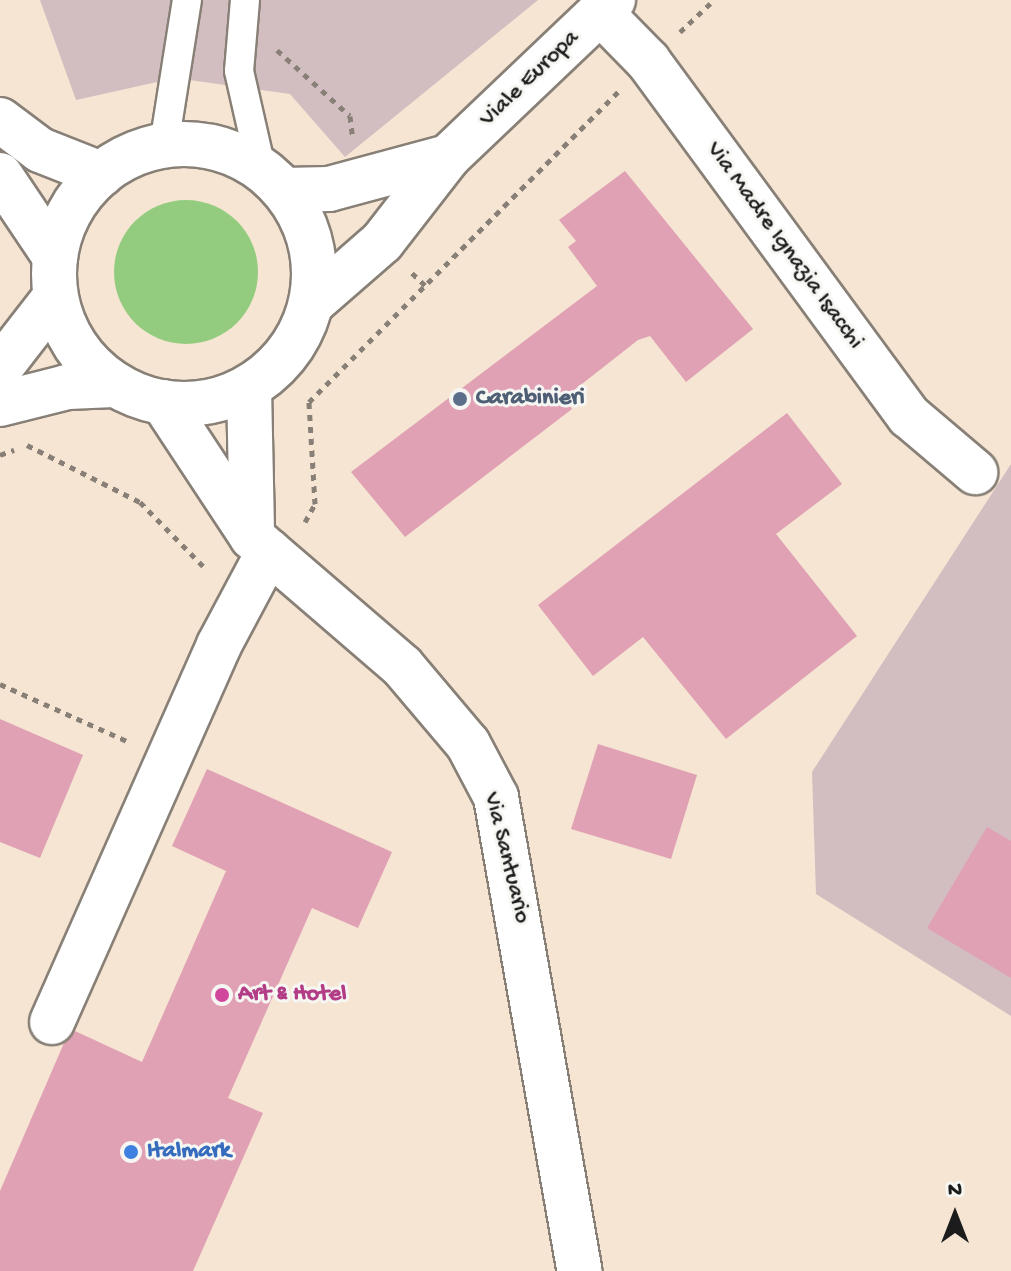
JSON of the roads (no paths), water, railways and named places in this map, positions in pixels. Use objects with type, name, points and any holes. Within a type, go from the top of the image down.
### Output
[{"type":"street","name":"Viale Europa","points":[[312,303],[382,242],[448,157],[606,6]]},
{"type":"street","name":"Via Madre Ignazia Isacchi","points":[[606,6],[909,416],[975,472]]},
{"type":"street","points":[[0,120],[40,150],[101,174]]},
{"type":"street","points":[[0,368],[55,277],[63,226],[101,174],[164,145],[209,147],[273,179],[312,250],[312,303],[278,366],[249,388],[207,402],[163,402],[115,385],[67,387],[0,404]]},
{"type":"street","name":"Viale Europa","points":[[273,179],[329,189],[448,157]]},
{"type":"street","points":[[0,175],[55,277],[73,342],[115,385]]},
{"type":"street","points":[[52,1022],[246,595],[261,544],[249,388]]},
{"type":"street","name":"Via Santuario","points":[[163,402],[261,544],[402,666],[468,744],[496,797],[580,1271]]},
{"type":"lane","points":[[164,145],[187,0]]},
{"type":"lane","points":[[245,0],[239,71],[273,179]]},
{"type":"place","name":"Carabinieri","points":[[460,399]]},
{"type":"place","name":"Art & Hotel","points":[[222,995]]},
{"type":"place","name":"Italmark","points":[[131,1152]]}]
